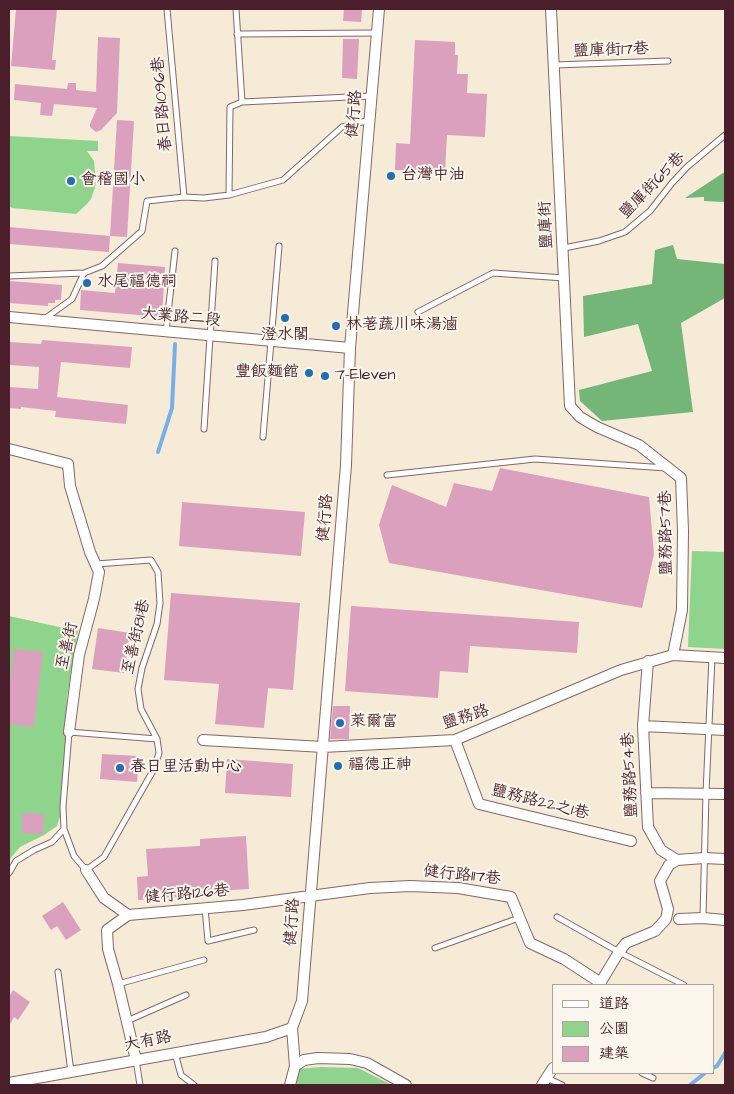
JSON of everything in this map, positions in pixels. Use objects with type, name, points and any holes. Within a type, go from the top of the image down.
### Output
[{"type":"street","name":"健行路","points":[[292,1028],[302,1001],[346,465],[350,348],[380,9]]},
{"type":"street","name":"鹽庫街","points":[[551,9],[564,248],[570,406],[580,417],[597,427]]},
{"type":"street","name":"大業路二段","points":[[9,317],[350,348]]},
{"type":"street","name":"鹽務路57巷","points":[[597,427],[639,445],[681,478],[683,531],[682,610],[673,654]]},
{"type":"street","name":"至善街","points":[[9,449],[68,464],[70,486],[90,552],[99,572],[79,655],[69,732]]},
{"type":"street","name":"鹽務路","points":[[203,740],[323,747],[455,740],[621,670],[673,654],[725,658]]},
{"type":"street","name":"鹽務路54巷","points":[[648,662],[643,726],[648,828],[661,850],[678,860]]},
{"type":"street","points":[[643,726],[725,730]]},
{"type":"street","name":"鹽務路22之1巷","points":[[455,740],[479,804],[631,841]]},
{"type":"street","points":[[646,793],[725,794]]},
{"type":"street","points":[[600,984],[618,952],[626,944],[655,931],[666,919],[668,909],[660,882],[669,865],[678,860],[725,859]]},
{"type":"street","name":"健行路126巷","points":[[86,870],[104,898],[128,915],[243,905],[310,896]]},
{"type":"street","name":"健行路117巷","points":[[310,896],[370,888],[410,886],[458,888],[511,897],[530,943],[564,959],[600,984]]},
{"type":"street","points":[[128,915],[107,930],[108,949],[136,1060]]},
{"type":"street","points":[[679,919],[703,918],[725,920]]},
{"type":"street","points":[[290,1085],[295,1066],[292,1028]]},
{"type":"street","name":"大有路","points":[[9,1083],[30,1082],[175,1052],[266,1037],[292,1028]]},
{"type":"street","points":[[295,1066],[304,1060],[318,1058],[350,1059],[367,1063],[406,1085]]},
{"type":"street","points":[[545,1082],[552,1070]]},
{"type":"lane","name":"春日路1096巷","points":[[167,9],[184,197]]},
{"type":"lane","points":[[236,9],[242,102]]},
{"type":"lane","points":[[237,34],[377,33]]},
{"type":"lane","name":"鹽庫街17巷","points":[[555,65],[668,61]]},
{"type":"lane","points":[[229,195],[230,107],[242,102],[372,96]]},
{"type":"lane","points":[[9,276],[84,273],[102,266],[142,231],[147,201],[229,195],[284,180],[342,127],[370,120]]},
{"type":"lane","name":"鹽庫街65巷","points":[[564,248],[599,242],[625,232],[650,211],[687,167],[725,135]]},
{"type":"lane","points":[[263,437],[279,246]]},
{"type":"lane","points":[[173,332],[175,251]]},
{"type":"lane","points":[[204,429],[214,260]]},
{"type":"lane","points":[[43,320],[72,299],[84,273]]},
{"type":"lane","points":[[418,312],[493,273],[565,278]]},
{"type":"lane","points":[[387,475],[535,459],[669,468]]},
{"type":"lane","name":"至善街81巷","points":[[96,564],[151,560],[158,572],[160,603],[158,617],[142,668],[138,689],[141,709],[157,739]]},
{"type":"lane","points":[[703,918],[712,657]]},
{"type":"lane","points":[[9,873],[16,862],[34,850],[52,842],[64,829],[74,856],[86,870],[104,857],[154,769],[159,753],[157,739],[69,732]]},
{"type":"lane","name":"至善街","points":[[64,829],[69,732]]},
{"type":"lane","points":[[205,908],[208,941],[254,930]]},
{"type":"lane","points":[[557,917],[618,952],[682,984]]},
{"type":"lane","points":[[435,948],[519,918]]},
{"type":"lane","points":[[118,984],[204,960]]},
{"type":"lane","points":[[58,972],[71,1072]]},
{"type":"lane","points":[[127,1021],[186,995]]},
{"type":"lane","points":[[175,1052],[182,1075],[194,1085]]},
{"type":"lane","points":[[136,1060],[140,1085]]},
{"type":"lane","points":[[644,1074],[652,1078]]},
{"type":"lane","points":[[545,1082],[562,1085]]},
{"type":"green space","points":[[9,136],[98,141],[98,151],[87,151],[94,161],[96,184],[91,199],[87,204],[76,214],[12,208],[9,206]]},
{"type":"green space","points":[[725,173],[725,202],[704,201],[704,197],[685,198]]},
{"type":"green space","points":[[673,245],[677,259],[725,264],[725,298],[681,323],[693,412],[602,421],[580,401],[579,390],[652,371],[638,324],[584,337],[583,296],[652,284],[655,250]]},
{"type":"green space","points":[[692,551],[725,552],[725,649],[688,647]]},
{"type":"green space","points":[[9,616],[78,631],[67,697],[63,807],[57,826],[20,847],[9,860]]},
{"type":"green space","points":[[320,1067],[358,1068],[392,1085],[296,1085],[299,1069]]},
{"type":"building","points":[[16,9],[57,9],[52,60],[56,60],[55,70],[11,66]]},
{"type":"building","points":[[344,9],[362,9],[361,22],[343,21]]},
{"type":"building","points":[[98,37],[120,38],[117,113],[101,130],[96,132],[90,127],[97,108],[54,104],[52,116],[40,115],[41,103],[14,100],[15,84],[67,89],[68,83],[76,83],[76,90],[96,92]]},
{"type":"building","points":[[343,39],[359,39],[357,79],[342,78]]},
{"type":"building","points":[[415,40],[455,42],[455,55],[458,55],[457,74],[468,74],[467,93],[487,94],[485,137],[447,135],[445,172],[395,170],[396,143],[410,144]]},
{"type":"building","points":[[117,120],[134,121],[127,237],[110,236]]},
{"type":"building","points":[[9,227],[110,236],[109,252],[9,244]]},
{"type":"building","points":[[118,263],[165,267],[162,317],[80,310],[81,290],[115,293]]},
{"type":"building","points":[[9,281],[62,285],[61,300],[55,300],[55,303],[48,303],[48,306],[9,303]]},
{"type":"building","points":[[42,340],[132,347],[130,368],[61,362],[57,397],[128,405],[126,424],[55,417],[56,411],[21,407],[21,409],[9,408],[9,387],[38,389],[39,367],[9,365],[9,342],[41,344]]},
{"type":"building","points":[[500,468],[649,497],[654,554],[642,608],[389,563],[379,525],[392,485],[446,507],[454,483],[492,491]]},
{"type":"building","points":[[182,502],[305,512],[301,556],[179,546]]},
{"type":"building","points":[[171,593],[300,603],[293,690],[268,688],[264,728],[215,724],[219,684],[164,680]]},
{"type":"building","points":[[351,606],[579,622],[577,653],[470,646],[468,673],[440,671],[438,698],[345,691]]},
{"type":"building","points":[[98,628],[130,633],[124,673],[92,669]]},
{"type":"building","points":[[14,649],[43,652],[34,727],[9,724],[9,693]]},
{"type":"building","name":"萊爾富","points":[[333,706],[350,706],[349,739],[330,739]]},
{"type":"building","name":"春日里活動中心","points":[[102,754],[139,756],[137,782],[100,779]]},
{"type":"building","points":[[227,759],[293,764],[291,797],[225,793]]},
{"type":"building","points":[[22,813],[44,814],[43,834],[22,833]]},
{"type":"building","points":[[246,836],[249,889],[196,892],[196,896],[138,900],[137,877],[148,876],[146,849],[200,846],[200,839]]},
{"type":"building","points":[[63,902],[81,930],[66,940],[57,926],[51,930],[42,916]]},
{"type":"building","points":[[13,990],[30,1002],[18,1020],[14,1017],[9,1026],[9,997]]},
{"type":"waterway","points":[[158,452],[172,408],[175,344]]},
{"type":"waterway","points":[[714,1068],[725,1053]]},
{"type":"waterway","points":[[690,1085],[704,1074]]},
{"type":"place","name":"台灣中油","points":[[391,176]]},
{"type":"place","name":"會稽國小","points":[[71,181]]},
{"type":"place","name":"水尾福德祠","points":[[87,283]]},
{"type":"place","name":"澄水閣","points":[[285,318]]},
{"type":"place","name":"林荖蔬川味湯滷","points":[[336,326]]},
{"type":"place","name":"豐飯麵館","points":[[309,373]]},
{"type":"place","name":"7-Eleven","points":[[325,376]]},
{"type":"place","name":"萊爾富","points":[[340,723]]},
{"type":"place","name":"福德正神","points":[[338,766]]},
{"type":"place","name":"春日里活動中心","points":[[120,768]]}]
